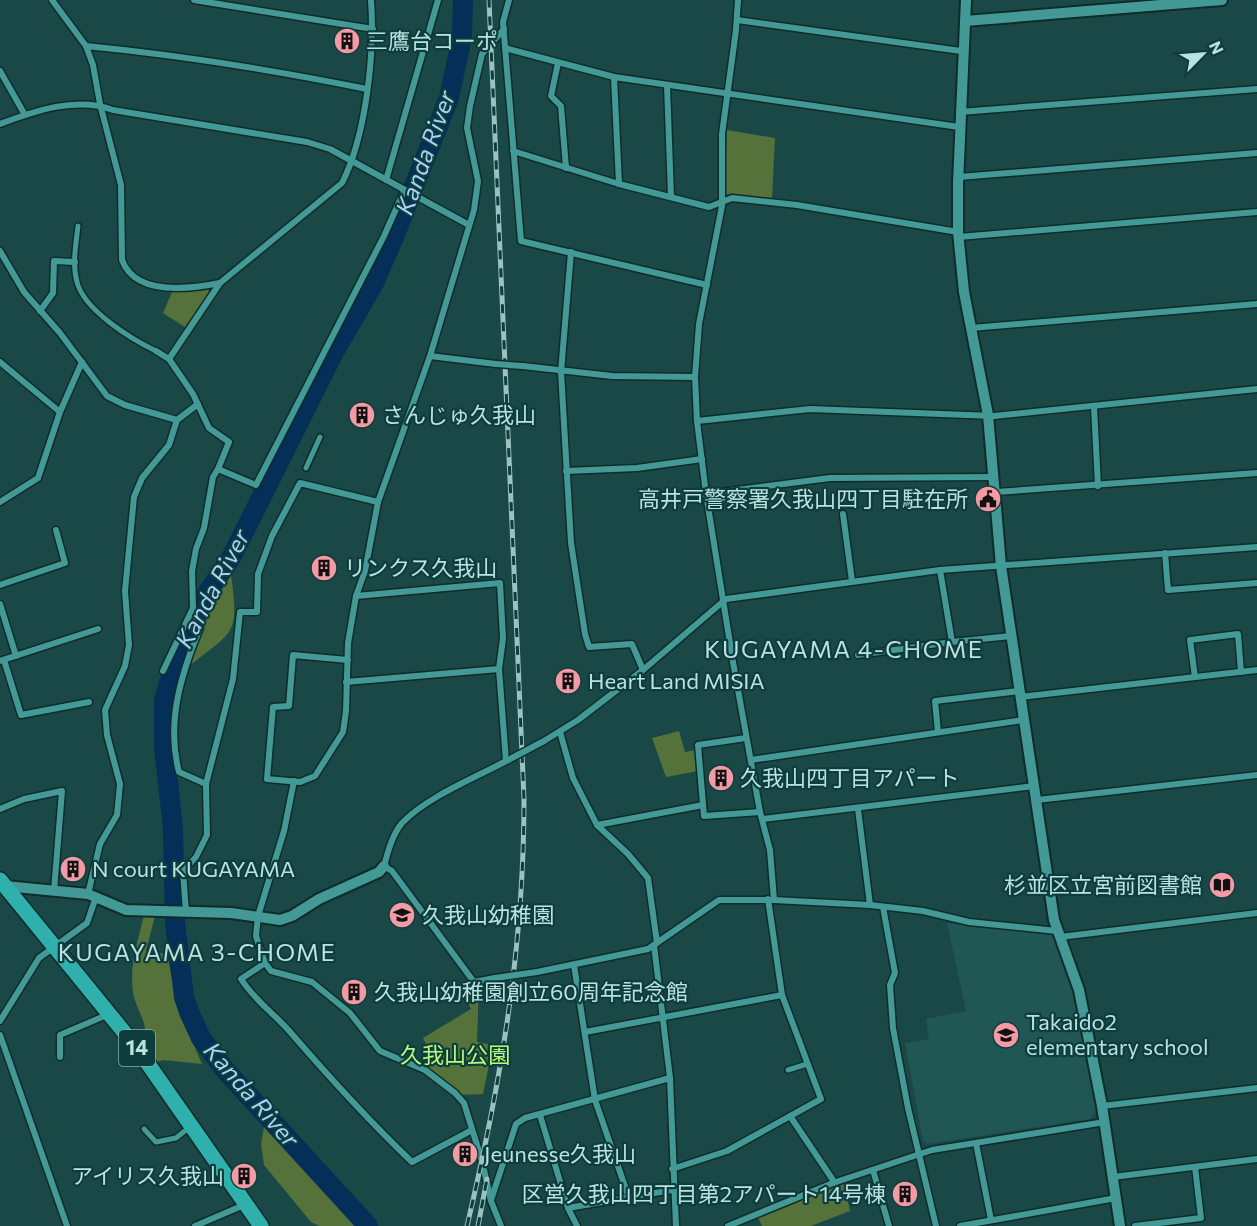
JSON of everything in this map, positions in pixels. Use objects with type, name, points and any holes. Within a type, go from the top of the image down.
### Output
[{"type":"main road","name":"14","points":[[3,883],[110,1014],[193,1125],[261,1226]]},
{"type":"street","points":[[52,0],[86,46],[93,65],[100,104],[121,185],[122,260],[126,270],[141,281],[171,288],[220,283]]},
{"type":"street","points":[[194,0],[373,29]]},
{"type":"street","points":[[169,359],[220,283],[342,183],[353,160],[366,89],[373,29],[371,0]]},
{"type":"street","points":[[386,180],[438,0]]},
{"type":"street","points":[[509,0],[502,22],[521,241],[707,285]]},
{"type":"street","points":[[672,1169],[727,1151],[821,1098],[782,995],[771,900],[770,850],[760,812],[723,602],[697,421],[695,377],[699,324],[722,200],[722,134],[738,0]]},
{"type":"street","points":[[966,0],[959,112],[959,234],[964,292],[988,415],[1001,566],[1034,786],[1059,934],[1079,990],[1102,1106],[1120,1226]]},
{"type":"street","points":[[965,21],[1222,0]]},
{"type":"street","points":[[737,20],[962,51]]},
{"type":"street","points":[[348,660],[293,655],[289,706],[273,707],[267,779],[294,781],[315,776],[343,732],[348,660],[356,596],[368,560],[378,502],[430,356],[474,210],[478,181],[467,128],[470,106],[482,54],[504,30]]},
{"type":"street","points":[[86,46],[160,53],[366,89]]},
{"type":"street","points":[[505,48],[614,77],[959,127]]},
{"type":"street","points":[[558,63],[551,96],[561,106],[566,168]]},
{"type":"street","points":[[0,71],[25,115]]},
{"type":"street","points":[[614,77],[619,184]]},
{"type":"street","points":[[667,85],[671,196]]},
{"type":"street","points":[[959,112],[1257,89]]},
{"type":"street","points":[[0,124],[61,106],[100,104],[113,110],[307,142],[353,160],[469,225]]},
{"type":"street","points":[[513,151],[619,184],[709,207],[732,198],[797,205],[959,234],[1257,213]]},
{"type":"street","points":[[959,177],[1257,153]]},
{"type":"street","points":[[218,469],[256,485],[406,191]]},
{"type":"street","points":[[78,225],[75,262],[77,283],[93,309],[169,359],[198,404],[209,428],[229,442],[213,477],[204,528],[196,549],[192,571],[193,611],[200,628],[184,667],[176,704],[175,756],[179,772],[206,784]]},
{"type":"street","points":[[0,251],[2,260],[24,292],[107,396],[125,405],[177,420]]},
{"type":"street","points":[[571,252],[561,372],[571,543],[589,647],[632,644],[643,670]]},
{"type":"street","points":[[40,311],[53,293],[54,261],[75,262]]},
{"type":"street","points":[[971,328],[1257,304]]},
{"type":"street","points":[[430,356],[561,372],[695,377]]},
{"type":"street","points":[[0,362],[60,412]]},
{"type":"street","points":[[0,502],[38,478],[60,412],[82,362]]},
{"type":"street","points":[[697,421],[810,409],[988,415],[1094,407],[1257,389]]},
{"type":"street","points":[[0,1021],[39,958],[87,923],[100,844],[117,815],[120,784],[107,735],[105,710],[125,666],[129,645],[125,591],[134,497],[142,478],[169,445],[177,420],[198,404]]},
{"type":"street","points":[[1094,407],[1098,486]]},
{"type":"street","points":[[306,468],[320,437]]},
{"type":"street","points":[[566,471],[637,468],[702,459]]},
{"type":"street","points":[[996,492],[1257,473]]},
{"type":"street","points":[[706,495],[830,478],[994,477]]},
{"type":"street","points":[[185,912],[183,871],[196,857],[207,835],[206,784],[233,679],[240,612],[257,612],[258,573],[272,536],[300,483],[378,502]]},
{"type":"street","points":[[843,514],[852,581]]},
{"type":"street","points":[[0,585],[66,562],[56,530]]},
{"type":"street","points":[[3,883],[92,896],[126,909],[231,912],[280,920],[292,916],[319,899],[379,872],[384,866],[393,839],[402,824],[451,791],[560,732],[643,670],[726,599],[940,570],[1257,547]]},
{"type":"street","points":[[1165,553],[1168,590],[1257,583]]},
{"type":"street","points":[[940,570],[952,642]]},
{"type":"street","points":[[356,596],[500,583],[503,638],[499,669],[508,760]]},
{"type":"street","points":[[0,604],[16,656]]},
{"type":"street","points":[[163,671],[193,611]]},
{"type":"street","points":[[89,702],[21,715],[2,661],[98,629]]},
{"type":"street","points":[[1195,677],[1190,640],[1238,634],[1241,672]]},
{"type":"street","points":[[858,655],[1011,636]]},
{"type":"street","points":[[346,682],[499,669]]},
{"type":"street","points":[[938,732],[935,701],[1257,670]]},
{"type":"street","points":[[751,760],[1023,720]]},
{"type":"street","points":[[560,732],[573,778],[597,825],[628,854],[648,878],[670,1078],[672,1190],[676,1226]]},
{"type":"street","points":[[747,738],[698,745],[703,805],[705,816],[760,812]]},
{"type":"street","points":[[1037,800],[1257,775]]},
{"type":"street","points":[[294,781],[284,831],[258,916],[256,936],[265,963],[271,971],[312,982],[350,1013],[380,1052],[425,1070],[452,1090],[464,1103],[482,1161],[491,1201],[501,1226]]},
{"type":"street","points":[[763,819],[1034,786]]},
{"type":"street","points":[[0,809],[24,799],[62,791],[54,891]]},
{"type":"street","points":[[597,825],[703,805]]},
{"type":"street","points":[[858,809],[870,905]]},
{"type":"street","points":[[384,866],[392,871],[474,982],[615,957],[655,944],[714,901],[771,900],[870,905],[923,911],[969,922],[1059,934],[1257,913]]},
{"type":"street","points":[[883,907],[895,973],[890,985],[893,1028],[936,1226]]},
{"type":"street","points":[[265,963],[241,980],[252,996],[289,1031],[327,1075],[412,1162],[472,1130]]},
{"type":"street","points":[[574,965],[595,1100],[629,1198]]},
{"type":"street","points":[[585,1032],[663,1015],[782,995]]},
{"type":"street","points":[[60,1057],[60,1035],[110,1014]]},
{"type":"street","points":[[0,1035],[67,1226]]},
{"type":"street","points":[[788,1071],[807,1064]]},
{"type":"street","points":[[491,1201],[516,1124],[525,1118],[670,1078]]},
{"type":"street","points":[[1102,1106],[1257,1088]]},
{"type":"street","points":[[540,1115],[568,1208],[577,1226]]},
{"type":"street","points":[[790,1116],[835,1183]]},
{"type":"street","points":[[728,1226],[835,1183],[919,1154],[1105,1122]]},
{"type":"street","points":[[144,1129],[156,1142],[176,1138],[193,1125]]},
{"type":"street","points":[[976,1143],[991,1220]]},
{"type":"street","points":[[1113,1177],[1257,1159]]},
{"type":"street","points":[[1135,1226],[1201,1218],[1195,1167]]},
{"type":"street","points":[[873,1170],[889,1226]]},
{"type":"street","points":[[568,1208],[672,1190]]},
{"type":"street","points":[[960,1226],[1116,1198]]},
{"type":"street","points":[[195,1226],[246,1204]]},
{"type":"shaded area","name":"Takaido2 elementary school","points":[[947,923],[1053,935],[1072,989],[1083,1031],[1097,1110],[1090,1119],[927,1144],[923,1140],[905,1043],[929,1039],[926,1019],[966,1011]]},
{"type":"green space","points":[[727,130],[775,138],[772,199],[724,194]]},
{"type":"green space","points":[[208,288],[209,293],[185,327],[163,313],[172,292]]},
{"type":"green space","points":[[231,575],[234,611],[230,631],[187,668],[217,593]]},
{"type":"green space","points":[[679,731],[685,752],[696,750],[698,771],[666,777],[652,738]]},
{"type":"green space","points":[[144,915],[155,916],[146,951],[167,954],[178,1007],[202,1064],[163,1060],[157,1062],[149,1049],[132,983],[135,954]]},
{"type":"green space","name":"久我山公園","points":[[479,985],[477,1042],[493,1045],[483,1094],[460,1095],[422,1065],[430,1052],[423,1038],[471,1009],[463,992]]},
{"type":"green space","points":[[264,1127],[356,1226],[319,1226],[311,1222],[264,1165],[261,1144]]},
{"type":"green space","points":[[844,1183],[850,1211],[811,1226],[762,1226],[758,1217]]},
{"type":"waterway","name":"Kanda River","points":[[368,1226],[226,1071],[201,1038],[189,1012],[184,997],[175,922],[173,828],[164,747],[164,700],[177,656],[206,595],[232,556],[333,354],[374,283],[394,237],[449,98],[462,37],[463,0]]},
{"type":"railway","points":[[467,1226],[490,1119],[508,1014],[520,908],[524,799],[489,0]]},
{"type":"railway","points":[[478,1226],[487,1179]]},
{"type":"place","name":"三鷹台コーポ","points":[[347,41]]},
{"type":"place","name":"さんじゅ久我山","points":[[362,415]]},
{"type":"place","name":"高井戸警察署久我山四丁目駐在所","points":[[988,499]]},
{"type":"place","name":"リンクス久我山","points":[[324,568]]},
{"type":"place","name":"Heart Land MISIA","points":[[568,681]]},
{"type":"place","name":"久我山四丁目アパート","points":[[721,778]]},
{"type":"place","name":"N court KUGAYAMA","points":[[73,869]]},
{"type":"place","name":"杉並区立宮前図書館","points":[[1222,885]]},
{"type":"place","name":"久我山幼稚園","points":[[402,915]]},
{"type":"place","name":"久我山幼稚園創立60周年記念館","points":[[354,992]]},
{"type":"place","name":"Takaido2 elementary school","points":[[1006,1035]]},
{"type":"place","name":"Jeunesse久我山","points":[[465,1154]]},
{"type":"place","name":"アイリス久我山","points":[[244,1176]]},
{"type":"place","name":"区営久我山四丁目第2アパート14号棟","points":[[905,1194]]},
{"type":"district","name":"KUGAYAMA 4-CHOME","points":[[844,650]]},
{"type":"district","name":"KUGAYAMA 3-CHOME","points":[[197,953]]}]
